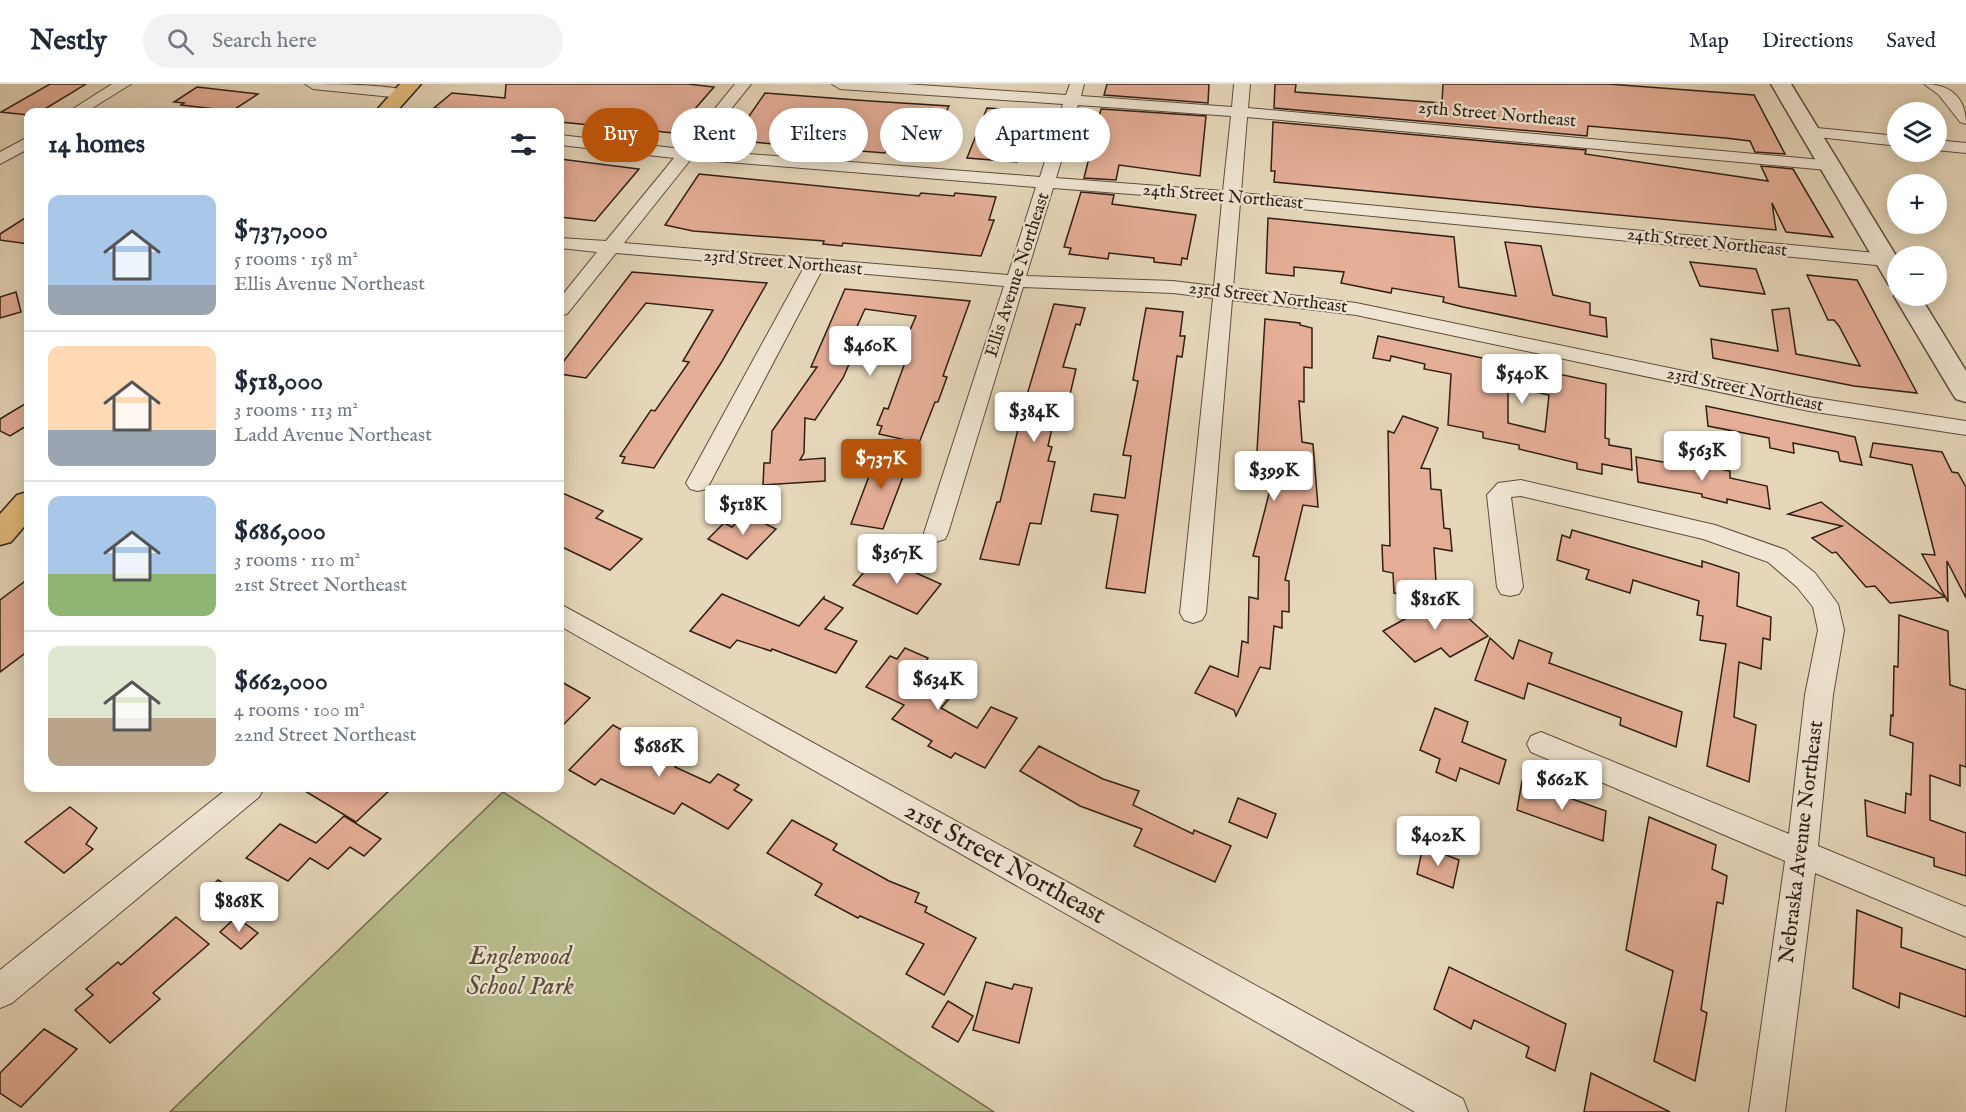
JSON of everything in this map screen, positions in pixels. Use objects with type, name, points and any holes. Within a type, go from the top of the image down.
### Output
[{"type":"main road","points":[[389,108],[407,89]]},
{"type":"main road","points":[[0,534],[24,507]]},
{"type":"street","points":[[83,108],[123,84]]},
{"type":"street","points":[[313,84],[407,89]]},
{"type":"street","points":[[723,108],[743,84]]},
{"type":"street","name":"25th Street Northeast","points":[[840,84],[1075,92],[1241,112],[1827,165]]},
{"type":"street","points":[[1193,614],[1242,84]]},
{"type":"street","points":[[1776,84],[1886,260]]},
{"type":"street","points":[[1932,84],[1944,92],[1966,119]]},
{"type":"street","name":"Ellis Avenue Northeast","points":[[936,533],[1075,92]]},
{"type":"street","points":[[1808,132],[1887,140]]},
{"type":"street","name":"24th Street Northeast","points":[[564,140],[671,152]]},
{"type":"street","points":[[0,145],[24,146]]},
{"type":"street","points":[[1947,146],[1966,147]]},
{"type":"street","points":[[0,159],[24,147]]},
{"type":"street","name":"24th Street Northeast","points":[[757,160],[1232,197],[1886,260]]},
{"type":"street","points":[[564,305],[679,162]]},
{"type":"street","name":"23rd Street Northeast","points":[[564,243],[1016,281],[1126,284],[1224,292],[1356,309],[1809,404],[1966,428]]},
{"type":"street","points":[[698,483],[815,265]]},
{"type":"street","points":[[1913,306],[1966,393]]},
{"type":"street","name":"Nebraska Avenue Northeast","points":[[1510,587],[1499,505],[1499,495],[1506,489],[1542,493],[1706,531],[1777,556],[1806,580],[1825,604],[1831,630],[1819,695],[1802,852],[1767,1112]]},
{"type":"street","name":"21st Street Northeast","points":[[564,616],[1450,1112]]},
{"type":"street","points":[[1541,744],[1966,921]]},
{"type":"street","points":[[0,991],[244,792]]},
{"type":"green space","name":"Englewood School Park","points":[[503,792],[994,1112],[170,1112]]},
{"type":"building","points":[[50,84],[86,84],[47,108],[24,108],[24,115],[1,112]]},
{"type":"building","points":[[506,84],[688,84],[714,87],[696,108],[671,108],[671,133],[659,132],[659,108],[582,108],[582,124],[564,122],[564,108],[434,108],[452,93],[505,98]]},
{"type":"building","points":[[1107,84],[1209,84],[1208,103],[1104,95]]},
{"type":"building","points":[[1275,84],[1296,84],[1295,92],[1442,103],[1443,84],[1608,84],[1754,95],[1785,154],[1755,152],[1750,141],[1725,138],[1588,126],[1587,136],[1274,108]]},
{"type":"building","points":[[197,87],[258,94],[237,108],[206,108],[174,102]]},
{"type":"building","points":[[765,93],[949,106],[948,108],[880,108],[880,153],[868,152],[868,108],[769,108],[769,143],[757,142],[757,108],[755,108]]},
{"type":"building","points":[[1110,110],[1206,116],[1200,176],[1119,165],[1116,180],[1084,178],[1088,162],[1110,162]]},
{"type":"building","points":[[1273,122],[1586,150],[1585,154],[1768,181],[1761,166],[1793,169],[1833,237],[1786,232],[1772,203],[1776,230],[1274,182],[1275,171],[1271,171]]},
{"type":"building","points":[[975,138],[975,159],[967,158]]},
{"type":"building","points":[[564,160],[639,169],[595,221],[564,217]]},
{"type":"building","points":[[699,174],[919,196],[921,193],[954,196],[955,193],[996,197],[989,220],[994,220],[981,256],[843,243],[842,246],[823,244],[824,241],[693,231],[665,225]]},
{"type":"building","points":[[1081,192],[1114,195],[1112,204],[1196,215],[1187,259],[1182,258],[1181,265],[1154,262],[1154,258],[1109,253],[1108,259],[1069,254],[1071,248],[1064,247]]},
{"type":"building","points":[[1268,218],[1454,237],[1459,287],[1516,296],[1505,242],[1541,246],[1553,295],[1590,303],[1590,315],[1606,318],[1607,337],[1463,307],[1443,302],[1444,297],[1392,288],[1391,293],[1341,283],[1344,272],[1294,267],[1294,276],[1266,273]]},
{"type":"building","points":[[24,219],[24,243],[0,240],[0,234]]},
{"type":"building","points":[[1690,262],[1756,269],[1765,294],[1700,286]]},
{"type":"building","points":[[632,272],[767,283],[721,363],[654,468],[622,463],[625,457],[620,456],[651,410],[655,411],[689,362],[683,361],[713,310],[646,303],[586,378],[564,375],[564,361]]},
{"type":"building","points":[[1807,275],[1857,280],[1917,393],[1854,386],[1713,358],[1711,339],[1778,351],[1772,310],[1789,308],[1796,354],[1860,366],[1839,326],[1834,320],[1828,320]]},
{"type":"building","points":[[845,289],[970,301],[943,376],[947,377],[938,402],[935,402],[919,443],[879,434],[882,426],[877,425],[884,408],[888,409],[907,357],[899,356],[916,316],[865,309],[841,361],[850,362],[843,378],[815,420],[805,418],[804,453],[800,460],[825,458],[825,481],[763,485],[764,463],[770,463],[772,431],[817,367],[811,367]]},
{"type":"building","points":[[16,292],[21,312],[0,318],[0,297]]},
{"type":"building","points":[[1054,304],[1085,308],[1080,325],[1076,324],[1063,367],[1076,369],[1067,407],[1057,406],[1048,446],[1052,447],[1048,461],[1055,462],[1041,524],[1030,523],[1019,565],[980,559],[997,502],[1000,502],[1024,405]]},
{"type":"building","points":[[1146,308],[1183,312],[1180,336],[1185,336],[1182,357],[1177,356],[1145,593],[1106,588],[1118,515],[1091,511],[1094,494],[1125,498],[1131,456],[1123,455],[1138,381],[1133,380]]},
{"type":"building","points":[[1265,319],[1300,323],[1300,325],[1312,328],[1312,368],[1304,367],[1304,402],[1299,401],[1302,442],[1313,444],[1318,507],[1303,505],[1285,580],[1289,581],[1289,612],[1282,611],[1282,628],[1274,626],[1270,669],[1260,667],[1236,716],[1234,710],[1195,693],[1210,666],[1238,677],[1242,641],[1248,643],[1249,597],[1258,599],[1259,557],[1253,556],[1271,486],[1255,484]]},
{"type":"building","points":[[1378,336],[1606,384],[1605,438],[1609,439],[1609,445],[1631,449],[1632,470],[1602,464],[1602,474],[1577,469],[1577,463],[1519,449],[1519,445],[1483,438],[1483,432],[1448,425],[1451,374],[1424,369],[1425,364],[1391,356],[1390,361],[1373,358]],"holes":[[[1508,386],[1549,395],[1545,432],[1508,423]]]},
{"type":"building","points":[[24,404],[24,427],[10,436],[0,431],[0,419]]},
{"type":"building","points":[[1706,406],[1855,437],[1862,465],[1840,461],[1838,452],[1793,443],[1794,453],[1770,448],[1769,438],[1708,426]]},
{"type":"building","points":[[1403,416],[1438,428],[1421,468],[1430,469],[1431,489],[1441,490],[1444,528],[1450,529],[1452,551],[1434,548],[1437,600],[1394,593],[1393,573],[1383,571],[1382,545],[1390,546],[1388,431],[1394,433]]},
{"type":"building","points":[[1873,443],[1942,452],[1952,472],[1958,473],[1966,487],[1966,598],[1947,561],[1948,602],[1922,554],[1935,555],[1912,465],[1870,457]]},
{"type":"building","points":[[912,453],[883,529],[851,524],[877,455]]},
{"type":"building","points":[[1636,457],[1700,469],[1700,465],[1730,471],[1730,478],[1767,486],[1770,509],[1727,499],[1727,503],[1702,497],[1702,494],[1638,482]]},
{"type":"building","points":[[564,494],[603,511],[596,518],[642,539],[610,570],[564,548]]},
{"type":"building","points":[[1821,502],[1945,597],[1890,603],[1875,586],[1866,587],[1836,552],[1832,553],[1812,538],[1842,526],[1788,514]]},
{"type":"building","points":[[745,514],[776,529],[747,559],[708,539],[724,523],[732,527]]},
{"type":"building","points":[[1572,530],[1702,567],[1702,561],[1739,573],[1737,606],[1771,617],[1770,640],[1763,638],[1761,669],[1739,662],[1734,717],[1756,725],[1749,782],[1707,766],[1726,644],[1700,640],[1703,616],[1697,615],[1699,601],[1633,580],[1630,593],[1586,579],[1589,570],[1557,560],[1562,535],[1570,538]]},
{"type":"building","points":[[878,556],[941,584],[917,614],[853,585]]},
{"type":"building","points":[[24,582],[24,654],[0,672],[0,600]]},
{"type":"building","points":[[722,594],[799,626],[824,597],[843,608],[825,629],[857,641],[836,673],[772,649],[771,651],[737,640],[730,648],[690,631]]},
{"type":"building","points":[[1445,597],[1488,636],[1450,657],[1441,648],[1415,662],[1383,631]]},
{"type":"building","points":[[1899,615],[1948,631],[1950,685],[1966,690],[1966,767],[1960,765],[1960,786],[1930,775],[1930,820],[1966,833],[1966,876],[1934,866],[1934,858],[1867,836],[1865,800],[1905,813],[1906,793],[1911,795],[1913,743],[1890,735],[1891,715],[1893,716],[1894,666],[1898,667]]},
{"type":"building","points":[[1490,638],[1513,659],[1519,640],[1552,653],[1549,663],[1682,712],[1676,747],[1620,725],[1621,718],[1528,683],[1524,699],[1475,680]]},
{"type":"building","points":[[905,648],[928,658],[918,672],[955,692],[941,708],[977,728],[991,707],[1017,718],[985,768],[955,753],[951,758],[928,746],[932,741],[892,719],[904,705],[866,687],[890,656],[897,659]]},
{"type":"building","points":[[564,683],[590,698],[564,724]]},
{"type":"building","points":[[1435,708],[1468,722],[1462,742],[1506,760],[1499,784],[1460,768],[1456,781],[1436,772],[1440,759],[1420,750]]},
{"type":"building","points":[[613,725],[662,753],[668,745],[686,754],[675,767],[710,783],[718,774],[739,785],[734,790],[752,800],[728,829],[682,803],[674,814],[601,779],[595,785],[569,770]]},
{"type":"building","points":[[1039,746],[1103,779],[1139,791],[1133,805],[1193,834],[1194,830],[1231,846],[1215,882],[1134,846],[1142,829],[1080,806],[1020,771]]},
{"type":"building","points":[[1522,781],[1606,811],[1603,841],[1517,810]]},
{"type":"building","points":[[307,792],[388,792],[356,822]]},
{"type":"building","points":[[1238,798],[1276,814],[1267,838],[1229,822]]},
{"type":"building","points":[[70,807],[97,828],[86,844],[93,849],[64,873],[25,842]]},
{"type":"building","points":[[344,816],[381,839],[364,856],[350,847],[328,869],[310,858],[288,881],[246,858],[280,824],[316,843]]},
{"type":"building","points":[[1649,817],[1716,845],[1712,869],[1727,876],[1723,904],[1717,902],[1701,1010],[1707,1013],[1695,1081],[1654,1061],[1673,971],[1626,950]]},
{"type":"building","points":[[792,820],[837,844],[833,850],[889,881],[919,893],[915,902],[927,907],[925,912],[976,938],[944,995],[906,974],[924,944],[860,916],[858,918],[815,895],[822,884],[767,853]]},
{"type":"building","points":[[1423,846],[1459,860],[1453,888],[1417,874]]},
{"type":"building","points":[[218,880],[250,899],[235,914],[203,894]]},
{"type":"building","points":[[1857,910],[1902,928],[1901,947],[1966,970],[1966,1017],[1900,993],[1899,1008],[1853,988]]},
{"type":"building","points":[[176,917],[209,944],[153,993],[160,999],[110,1043],[75,1010],[93,995],[86,989],[118,962],[121,965]]},
{"type":"building","points":[[236,917],[258,933],[241,949],[220,932]]},
{"type":"building","points":[[1449,967],[1566,1024],[1555,1071],[1526,1057],[1529,1047],[1474,1020],[1471,1029],[1434,1009]]},
{"type":"building","points":[[986,982],[1012,989],[1014,984],[1032,988],[1019,1043],[973,1030]]},
{"type":"building","points":[[948,1001],[973,1016],[958,1042],[932,1027]]},
{"type":"building","points":[[44,1029],[77,1049],[21,1107],[0,1093],[0,1073]]},
{"type":"building","points":[[1591,1073],[1670,1112],[1584,1112]]}]
